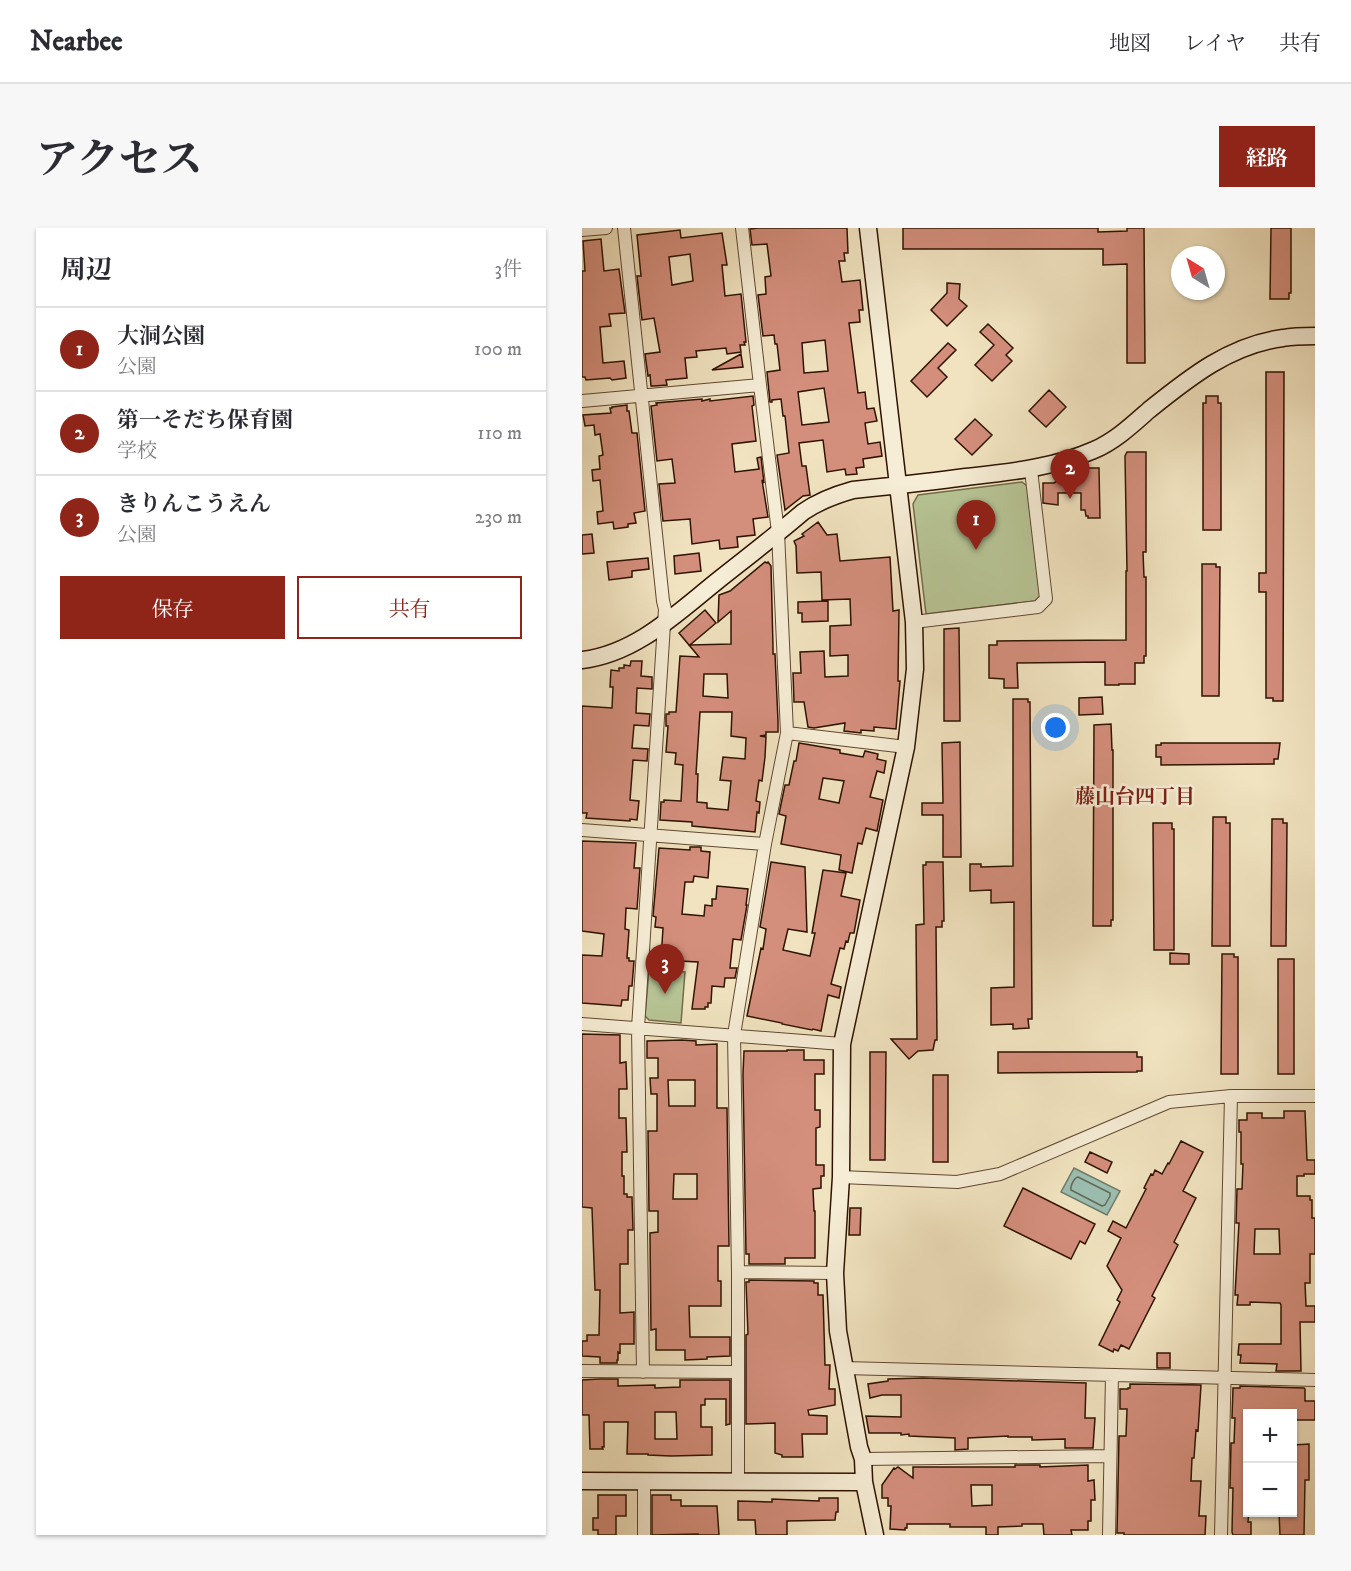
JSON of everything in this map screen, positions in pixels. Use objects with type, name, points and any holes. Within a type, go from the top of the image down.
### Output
[{"type":"street","points":[[582,230],[606,228]]},
{"type":"street","points":[[624,228],[665,609],[638,1028],[643,1372]]},
{"type":"street","points":[[738,1481],[738,1272],[734,1035],[765,844],[786,733],[778,532],[742,228]]},
{"type":"street","points":[[868,228],[914,622],[915,669],[906,747],[842,1044],[841,1177],[835,1274],[838,1331],[875,1535]]},
{"type":"street","points":[[582,660],[609,655],[626,648],[665,623],[810,507],[828,498],[853,490],[1031,470],[1074,459],[1107,444],[1212,363],[1239,350],[1267,341],[1285,337],[1315,336]]},
{"type":"street","points":[[582,401],[760,385]]},
{"type":"street","points":[[914,622],[1038,607],[1046,599],[1031,470]]},
{"type":"street","points":[[786,733],[906,747]]},
{"type":"street","points":[[582,830],[765,844]]},
{"type":"street","points":[[582,1024],[842,1044]]},
{"type":"street","points":[[841,1177],[957,1182],[1000,1174],[1169,1101],[1231,1096],[1315,1096]]},
{"type":"street","points":[[1221,1535],[1231,1096]]},
{"type":"street","points":[[738,1272],[835,1274]]},
{"type":"street","points":[[844,1368],[1315,1380]]},
{"type":"street","points":[[582,1371],[738,1372]]},
{"type":"street","points":[[1108,1535],[1112,1375]]},
{"type":"street","points":[[863,1459],[1110,1456]]},
{"type":"street","points":[[582,1481],[864,1482]]},
{"type":"street","points":[[644,1481],[644,1535]]},
{"type":"green space","points":[[1022,482],[1027,486],[1040,596],[1035,601],[926,614],[913,504],[918,495]]},
{"type":"green space","points":[[649,970],[685,972],[681,1023],[649,1020],[645,1016]]},
{"type":"water","points":[[1074,1168],[1120,1191],[1107,1215],[1061,1192]]},
{"type":"building","points":[[847,228],[848,253],[844,253],[845,261],[839,261],[842,282],[860,280],[863,310],[859,310],[860,322],[849,323],[858,393],[865,392],[867,409],[874,408],[877,421],[865,423],[868,444],[880,442],[882,456],[863,459],[864,467],[856,468],[857,474],[846,475],[845,469],[827,472],[823,440],[799,443],[802,466],[806,466],[810,495],[803,496],[785,510],[777,455],[789,453],[785,416],[783,416],[781,399],[770,402],[767,372],[780,370],[777,344],[775,344],[774,335],[763,336],[758,295],[766,294],[765,277],[771,276],[767,244],[752,245],[750,229]],"holes":[[[825,340],[828,371],[804,373],[802,343]],[[824,388],[829,422],[802,425],[798,392]]]},
{"type":"building","points":[[903,228],[1098,228],[1098,232],[1144,228],[1145,363],[1127,363],[1127,264],[1103,265],[1103,249],[903,249]]},
{"type":"building","points":[[1271,228],[1291,228],[1291,293],[1289,293],[1289,299],[1270,299]]},
{"type":"building","points":[[680,230],[681,238],[722,233],[727,265],[722,265],[725,296],[741,294],[746,342],[744,342],[745,345],[740,345],[741,352],[727,354],[726,348],[696,351],[697,357],[685,358],[687,378],[666,380],[667,385],[651,386],[645,354],[660,352],[654,318],[642,320],[637,276],[641,276],[637,235]],"holes":[[[690,254],[693,281],[672,285],[669,257]]]},
{"type":"building","points":[[601,239],[604,271],[619,269],[625,313],[609,314],[611,326],[600,327],[603,363],[624,361],[626,378],[586,380],[582,377],[582,271],[585,271],[583,241]]},
{"type":"building","points":[[947,283],[960,284],[959,299],[967,306],[947,326],[931,310],[947,293]]},
{"type":"building","points":[[988,324],[1013,348],[1006,355],[1012,361],[992,381],[975,365],[994,345],[980,332]]},
{"type":"building","points":[[948,343],[956,350],[938,368],[947,377],[927,397],[911,381]]},
{"type":"building","points":[[741,354],[743,367],[712,370]]},
{"type":"building","points":[[1266,372],[1284,372],[1283,701],[1266,698],[1266,592],[1259,592],[1259,573],[1266,573]]},
{"type":"building","points":[[1049,390],[1066,407],[1046,427],[1029,411]]},
{"type":"building","points":[[753,396],[756,441],[732,444],[735,472],[759,469],[757,458],[761,457],[768,517],[753,519],[755,535],[737,537],[738,547],[720,549],[719,540],[692,544],[690,519],[663,521],[659,484],[675,483],[672,459],[657,461],[651,406],[657,405],[656,403],[702,399],[702,401],[710,399],[710,401]]},
{"type":"building","points":[[1206,396],[1218,396],[1218,403],[1221,403],[1221,530],[1203,530],[1203,403],[1206,403]]},
{"type":"building","points":[[627,405],[632,433],[637,433],[645,511],[634,513],[636,523],[614,529],[613,522],[598,524],[597,512],[603,511],[600,480],[593,481],[592,470],[600,469],[599,456],[603,455],[600,434],[595,435],[594,425],[585,426],[583,415],[611,413],[610,408],[612,407]]},
{"type":"building","points":[[975,419],[992,435],[972,455],[955,439]]},
{"type":"building","points":[[1127,452],[1146,452],[1146,552],[1143,552],[1144,577],[1146,577],[1146,656],[1144,656],[1144,663],[1135,663],[1135,684],[1105,685],[1105,662],[1017,663],[1018,688],[1004,688],[1004,679],[989,678],[989,645],[997,645],[997,641],[1126,640],[1125,456]]},
{"type":"building","points":[[1083,468],[1099,468],[1100,518],[1088,518],[1085,510],[1081,510],[1081,493],[1058,493],[1058,505],[1043,503],[1043,483],[1054,483]]},
{"type":"building","points":[[818,522],[827,535],[837,534],[840,561],[890,557],[893,611],[899,610],[898,681],[900,681],[896,729],[874,727],[874,731],[861,730],[861,733],[844,731],[845,723],[808,727],[804,702],[794,702],[793,673],[801,673],[800,652],[824,651],[825,677],[848,676],[848,655],[830,656],[830,626],[851,625],[850,599],[822,600],[821,572],[797,573],[794,541],[804,536],[802,534]]},
{"type":"building","points":[[592,534],[594,553],[582,554],[582,535]]},
{"type":"building","points":[[699,553],[701,571],[675,574],[674,556]]},
{"type":"building","points":[[648,558],[649,569],[632,571],[632,577],[609,580],[607,562]]},
{"type":"building","points":[[765,562],[771,566],[778,732],[766,732],[766,735],[760,736],[766,737],[765,757],[762,781],[759,780],[756,801],[760,802],[755,832],[692,826],[692,822],[660,820],[661,802],[664,800],[681,801],[683,765],[675,764],[676,753],[666,752],[668,726],[666,726],[666,714],[676,712],[680,656],[699,657],[679,633],[705,610],[716,623],[690,645],[731,644],[731,611],[718,622],[719,595],[730,591]],"holes":[[[704,674],[727,674],[728,698],[703,696]],[[700,712],[732,712],[731,736],[746,738],[745,759],[723,757],[720,780],[731,781],[728,810],[707,808],[707,803],[697,802],[698,774],[696,774]]]},
{"type":"building","points":[[1202,564],[1216,564],[1216,567],[1220,567],[1219,696],[1202,696]]},
{"type":"building","points":[[828,601],[828,621],[802,622],[802,613],[798,613],[798,602]]},
{"type":"building","points":[[959,628],[960,721],[944,721],[944,629]]},
{"type":"building","points":[[631,661],[642,661],[641,676],[652,677],[652,689],[637,688],[636,713],[650,714],[649,726],[634,725],[632,748],[648,749],[647,761],[633,760],[630,800],[639,801],[637,820],[586,818],[587,813],[582,813],[582,706],[612,708],[611,670],[619,671],[619,668],[624,668],[624,665],[630,666]]},
{"type":"building","points":[[1102,697],[1103,714],[1079,715],[1079,698]]},
{"type":"building","points":[[1013,699],[1028,699],[1030,702],[1032,1019],[1028,1019],[1029,1028],[1013,1029],[1013,1024],[991,1025],[991,988],[1014,987],[1014,902],[991,903],[991,890],[970,891],[970,864],[981,864],[981,867],[1013,866]]},
{"type":"building","points":[[1111,724],[1113,920],[1111,920],[1111,926],[1093,926],[1094,725]]},
{"type":"building","points":[[960,742],[961,857],[943,857],[943,815],[922,815],[922,803],[943,803],[942,743]]},
{"type":"building","points":[[799,743],[840,750],[840,753],[863,757],[865,751],[878,754],[877,759],[886,761],[884,773],[877,771],[870,797],[883,800],[877,831],[866,828],[862,844],[858,843],[852,873],[839,870],[841,855],[781,844],[786,816],[779,814],[785,785],[789,785],[794,761],[796,761]],"holes":[[[823,778],[844,781],[839,803],[819,799]]]},
{"type":"building","points":[[1161,743],[1280,743],[1278,759],[1274,759],[1274,764],[1161,765],[1161,757],[1156,757],[1156,745],[1161,745]]},
{"type":"building","points":[[1213,817],[1226,817],[1226,823],[1230,823],[1230,946],[1212,946]]},
{"type":"building","points":[[1272,819],[1283,819],[1283,823],[1287,823],[1286,946],[1271,946]]},
{"type":"building","points":[[1153,823],[1172,823],[1172,829],[1174,829],[1174,950],[1154,950]]},
{"type":"building","points":[[582,841],[636,843],[634,868],[640,868],[637,909],[626,908],[625,929],[629,930],[627,958],[629,961],[634,961],[632,986],[629,986],[628,1000],[622,1000],[621,1006],[582,1003],[582,955],[602,956],[604,934],[582,931]]},
{"type":"building","points":[[690,847],[701,847],[701,851],[710,852],[708,878],[694,876],[693,882],[685,882],[682,914],[704,916],[705,905],[712,906],[712,899],[716,899],[717,886],[748,889],[741,940],[733,939],[730,968],[737,968],[735,978],[725,978],[724,987],[712,986],[711,1003],[708,1003],[705,1009],[692,1009],[698,962],[661,960],[663,928],[655,927],[656,917],[653,916],[659,848],[690,850]]},
{"type":"building","points":[[771,862],[805,867],[807,932],[788,929],[783,950],[810,956],[823,870],[846,873],[841,896],[860,900],[854,933],[850,933],[844,949],[840,948],[831,984],[841,987],[839,998],[828,995],[821,1031],[747,1016],[761,948],[763,949],[766,929],[760,927]]},
{"type":"building","points":[[926,862],[943,862],[944,921],[942,921],[942,927],[936,927],[937,1040],[935,1040],[933,1050],[918,1051],[909,1059],[891,1039],[917,1039],[916,925],[924,924],[923,865],[926,865]]},
{"type":"building","points":[[1170,953],[1189,954],[1189,964],[1170,964]]},
{"type":"building","points":[[1222,954],[1234,954],[1234,957],[1238,957],[1238,1074],[1221,1074]]},
{"type":"building","points":[[1278,959],[1294,959],[1294,1074],[1278,1074]]},
{"type":"building","points":[[582,1034],[620,1035],[620,1063],[626,1062],[627,1089],[619,1089],[619,1118],[626,1118],[627,1152],[622,1152],[622,1176],[624,1176],[624,1194],[632,1197],[633,1230],[628,1230],[628,1264],[620,1264],[620,1313],[634,1312],[634,1344],[620,1344],[617,1363],[600,1363],[600,1357],[582,1356],[582,1341],[587,1341],[587,1335],[599,1335],[600,1290],[595,1290],[592,1208],[582,1207]]},
{"type":"building","points":[[682,1040],[696,1041],[696,1045],[717,1044],[717,1108],[727,1108],[729,1246],[718,1246],[721,1306],[689,1306],[690,1337],[730,1337],[730,1356],[685,1360],[685,1350],[656,1350],[656,1329],[651,1330],[650,1233],[658,1232],[658,1211],[649,1211],[648,1131],[657,1131],[657,1094],[651,1094],[650,1078],[658,1078],[658,1058],[647,1058],[647,1041]],"holes":[[[668,1080],[695,1080],[695,1106],[669,1106]],[[674,1174],[697,1174],[697,1199],[673,1199]]]},
{"type":"building","points":[[804,1050],[804,1060],[824,1060],[824,1074],[815,1074],[815,1110],[820,1110],[820,1127],[816,1128],[816,1165],[824,1165],[824,1176],[821,1176],[821,1188],[813,1189],[815,1258],[785,1258],[785,1264],[749,1264],[749,1254],[746,1254],[744,1051]]},
{"type":"building","points":[[870,1052],[886,1052],[885,1160],[870,1160]]},
{"type":"building","points":[[998,1052],[1137,1052],[1137,1057],[1142,1057],[1142,1071],[998,1073]]},
{"type":"building","points":[[933,1075],[948,1075],[948,1162],[933,1162]]},
{"type":"building","points":[[1284,1111],[1305,1111],[1307,1160],[1315,1160],[1315,1174],[1297,1176],[1297,1196],[1310,1196],[1312,1218],[1315,1218],[1315,1254],[1310,1254],[1310,1283],[1305,1283],[1306,1306],[1315,1306],[1315,1322],[1300,1322],[1301,1371],[1276,1371],[1277,1364],[1240,1363],[1241,1355],[1238,1355],[1239,1344],[1281,1344],[1280,1303],[1250,1302],[1250,1305],[1237,1305],[1238,1295],[1235,1295],[1239,1223],[1236,1223],[1237,1189],[1242,1189],[1243,1164],[1241,1164],[1239,1120],[1247,1120],[1247,1113],[1262,1113],[1262,1118],[1284,1118]],"holes":[[[1255,1229],[1279,1229],[1280,1254],[1254,1254]]]},
{"type":"building","points":[[1181,1141],[1203,1152],[1183,1191],[1196,1198],[1174,1242],[1178,1245],[1152,1296],[1155,1298],[1129,1349],[1121,1345],[1118,1351],[1114,1349],[1113,1352],[1099,1345],[1120,1302],[1117,1300],[1122,1290],[1107,1266],[1121,1238],[1108,1231],[1113,1221],[1126,1228],[1151,1174],[1153,1175],[1155,1170],[1162,1174]]},
{"type":"building","points":[[1090,1152],[1112,1162],[1107,1173],[1085,1162]]},
{"type":"building","points":[[1023,1188],[1095,1224],[1085,1244],[1080,1241],[1071,1259],[1004,1226]]},
{"type":"building","points":[[850,1208],[861,1208],[860,1235],[849,1235]]},
{"type":"building","points":[[749,1280],[814,1281],[818,1283],[818,1295],[823,1295],[825,1365],[830,1365],[829,1389],[835,1389],[835,1405],[808,1410],[809,1415],[827,1416],[827,1434],[802,1434],[803,1457],[782,1457],[775,1453],[775,1423],[746,1424],[746,1335],[748,1334],[746,1282]]},
{"type":"building","points":[[1157,1353],[1170,1353],[1170,1368],[1157,1368]]},
{"type":"building","points":[[618,1379],[618,1386],[655,1385],[655,1388],[680,1387],[680,1380],[730,1380],[730,1424],[726,1425],[726,1399],[705,1399],[705,1405],[701,1405],[701,1427],[712,1427],[712,1455],[627,1454],[628,1422],[604,1422],[603,1449],[590,1449],[589,1415],[582,1415],[582,1380]],"holes":[[[655,1412],[676,1412],[677,1439],[655,1439]]]},
{"type":"building","points":[[888,1379],[1086,1383],[1085,1418],[1095,1418],[1093,1448],[1065,1448],[1065,1439],[1032,1440],[1032,1437],[1008,1436],[968,1438],[968,1449],[955,1450],[955,1438],[909,1436],[909,1434],[901,1435],[901,1433],[869,1433],[866,1416],[901,1417],[901,1395],[882,1395],[870,1398],[868,1384],[888,1381]]},
{"type":"building","points":[[1130,1384],[1201,1385],[1191,1481],[1201,1481],[1199,1516],[1206,1516],[1205,1535],[1124,1535],[1124,1533],[1117,1533],[1119,1436],[1126,1436],[1127,1409],[1120,1409],[1120,1389],[1130,1388]]},
{"type":"building","points":[[1240,1386],[1304,1388],[1305,1401],[1315,1401],[1315,1420],[1297,1420],[1297,1409],[1243,1409],[1243,1517],[1248,1517],[1248,1522],[1251,1522],[1251,1535],[1233,1535],[1232,1532],[1233,1488],[1230,1488],[1231,1443],[1234,1443],[1235,1418],[1232,1418],[1233,1388],[1240,1388]]},
{"type":"building","points":[[1309,1444],[1309,1480],[1305,1480],[1304,1535],[1280,1535],[1279,1517],[1297,1517],[1297,1445]]},
{"type":"building","points":[[1015,1465],[1040,1465],[1040,1467],[1088,1465],[1088,1481],[1094,1480],[1095,1500],[1091,1500],[1091,1521],[1088,1521],[1088,1530],[1071,1530],[1072,1535],[1044,1535],[1043,1524],[998,1527],[998,1535],[986,1535],[986,1527],[950,1527],[950,1524],[907,1524],[905,1530],[890,1529],[891,1506],[888,1506],[888,1498],[882,1498],[882,1485],[894,1468],[898,1467],[913,1478],[913,1467],[1015,1467]],"holes":[[[971,1485],[992,1485],[992,1505],[972,1506]]]},
{"type":"building","points":[[598,1495],[626,1495],[626,1516],[616,1516],[616,1535],[598,1535],[598,1530],[593,1530],[593,1518],[598,1518]]},
{"type":"building","points":[[652,1495],[671,1495],[671,1500],[681,1500],[681,1506],[717,1506],[719,1535],[652,1535]]},
{"type":"building","points":[[819,1498],[838,1498],[838,1512],[836,1512],[835,1520],[787,1521],[787,1535],[756,1535],[755,1520],[738,1520],[738,1501],[772,1502],[772,1499],[819,1501]]},
{"type":"place","name":"第一そだち保育園","points":[[1070,499]]},
{"type":"place","name":"大洞公園","points":[[976,550]]},
{"type":"place","name":"きりんこうえん","points":[[665,994]]},
{"type":"district","name":"藤山台四丁目","points":[[1135,796]]}]
